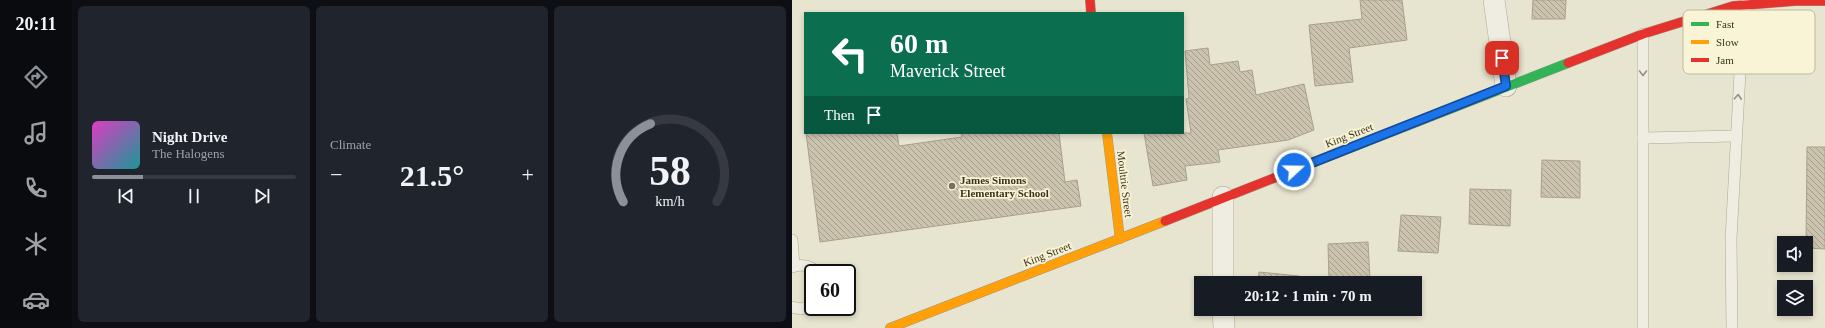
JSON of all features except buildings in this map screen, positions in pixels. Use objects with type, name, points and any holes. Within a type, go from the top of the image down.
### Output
[{"type":"main road","points":[[1090,0],[1091,12]]},
{"type":"main road","name":"King Street","points":[[1716,10],[1737,3],[1825,1]]},
{"type":"main road","name":"King Street","points":[[890,328],[1120,239],[1506,86],[1643,34],[1683,21]]},
{"type":"main road","name":"Moultrie Street","points":[[1107,134],[1120,239]]},
{"type":"street","points":[[1494,0],[1506,86]]},
{"type":"street","points":[[1223,197],[1223,276]]},
{"type":"street","points":[[1224,316],[1224,328]]},
{"type":"lane","points":[[1643,34],[1643,328]]},
{"type":"lane","points":[[1732,328],[1730,238],[1740,74]]},
{"type":"lane","points":[[1643,138],[1736,136]]},
{"type":"lane","points":[[792,240],[793,266],[804,266]]},
{"type":"lane","points":[[792,308],[804,308]]},
{"type":"traffic: fast","points":[[1350,148],[1568,63]]},
{"type":"traffic: slow","points":[[1107,134],[1120,239]]},
{"type":"traffic: slow","points":[[890,328],[1165,221]]},
{"type":"traffic: jam","points":[[1090,0],[1091,12]]},
{"type":"traffic: jam","points":[[1720,10],[1733,6],[1795,1],[1825,1]]},
{"type":"traffic: jam","points":[[1568,63],[1643,34],[1683,22]]},
{"type":"traffic: jam","points":[[1165,221],[1350,148]]},
{"type":"place","name":"James Simons Elementary School","points":[[952,186]]},
{"type":"route","points":[[1294,170],[1506,86],[1502,58]]}]
